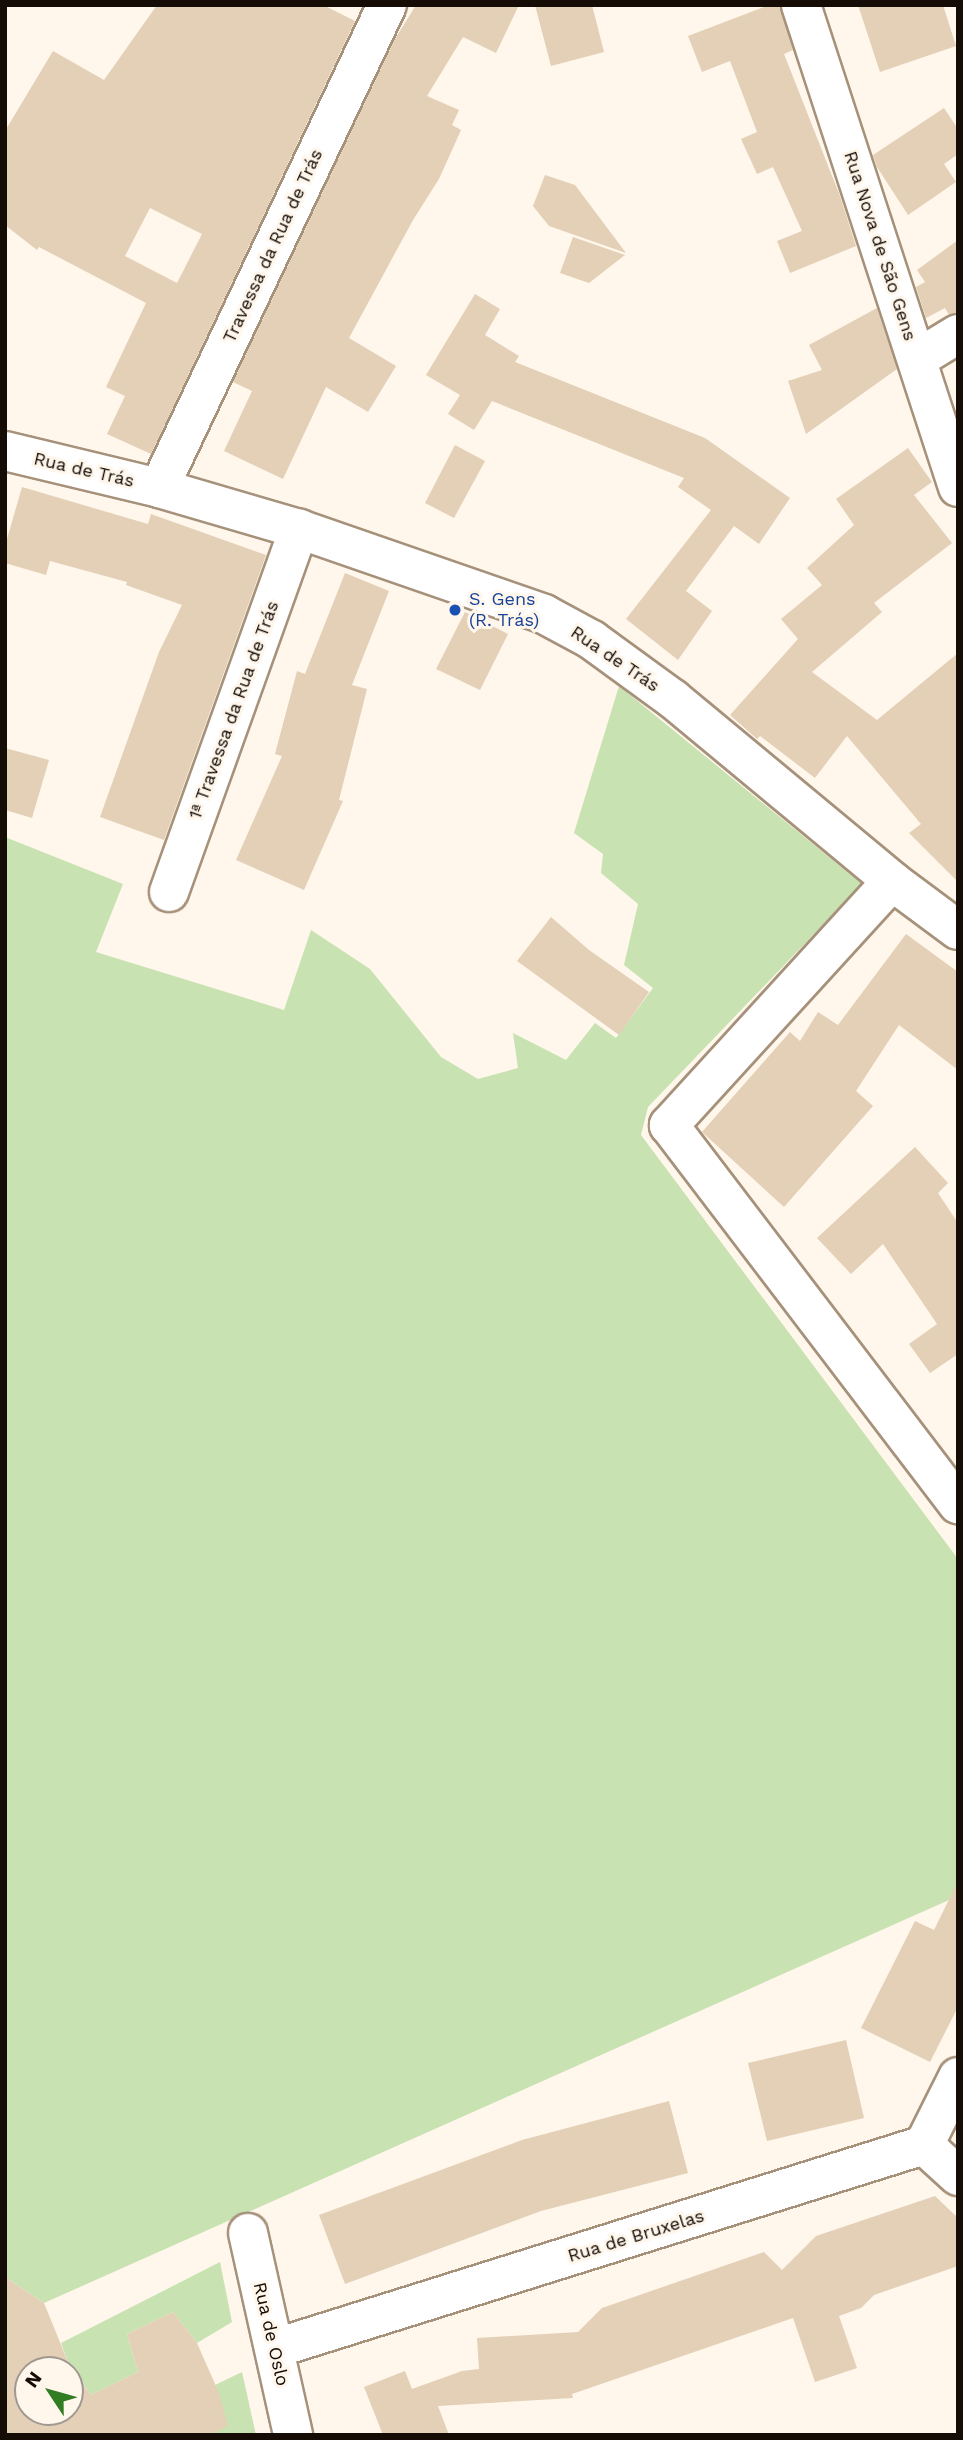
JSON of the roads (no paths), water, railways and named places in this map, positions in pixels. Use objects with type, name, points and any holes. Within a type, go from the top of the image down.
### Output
[{"type":"street","name":"Travessa da Rua de Trás","points":[[159,488],[387,5]]},
{"type":"street","name":"Rua Nova de São Gens","points":[[801,5],[958,487]]},
{"type":"street","points":[[917,359],[958,334]]},
{"type":"street","name":"Rua de Trás","points":[[5,451],[159,488],[299,529],[544,614],[592,640],[673,699],[892,881],[958,930]]},
{"type":"street","name":"1ª Travessa da Rua de Trás","points":[[169,892],[299,529]]},
{"type":"street","points":[[892,881],[669,1125],[958,1504]]},
{"type":"street","points":[[958,2077],[924,2145],[958,2176]]},
{"type":"street","name":"Rua de Bruxelas","points":[[275,2348],[924,2145]]},
{"type":"street","name":"Rua de Oslo","points":[[248,2233],[293,2435]]},
{"type":"place","name":"S. Gens (R. Trás)","points":[[455,610]]}]
